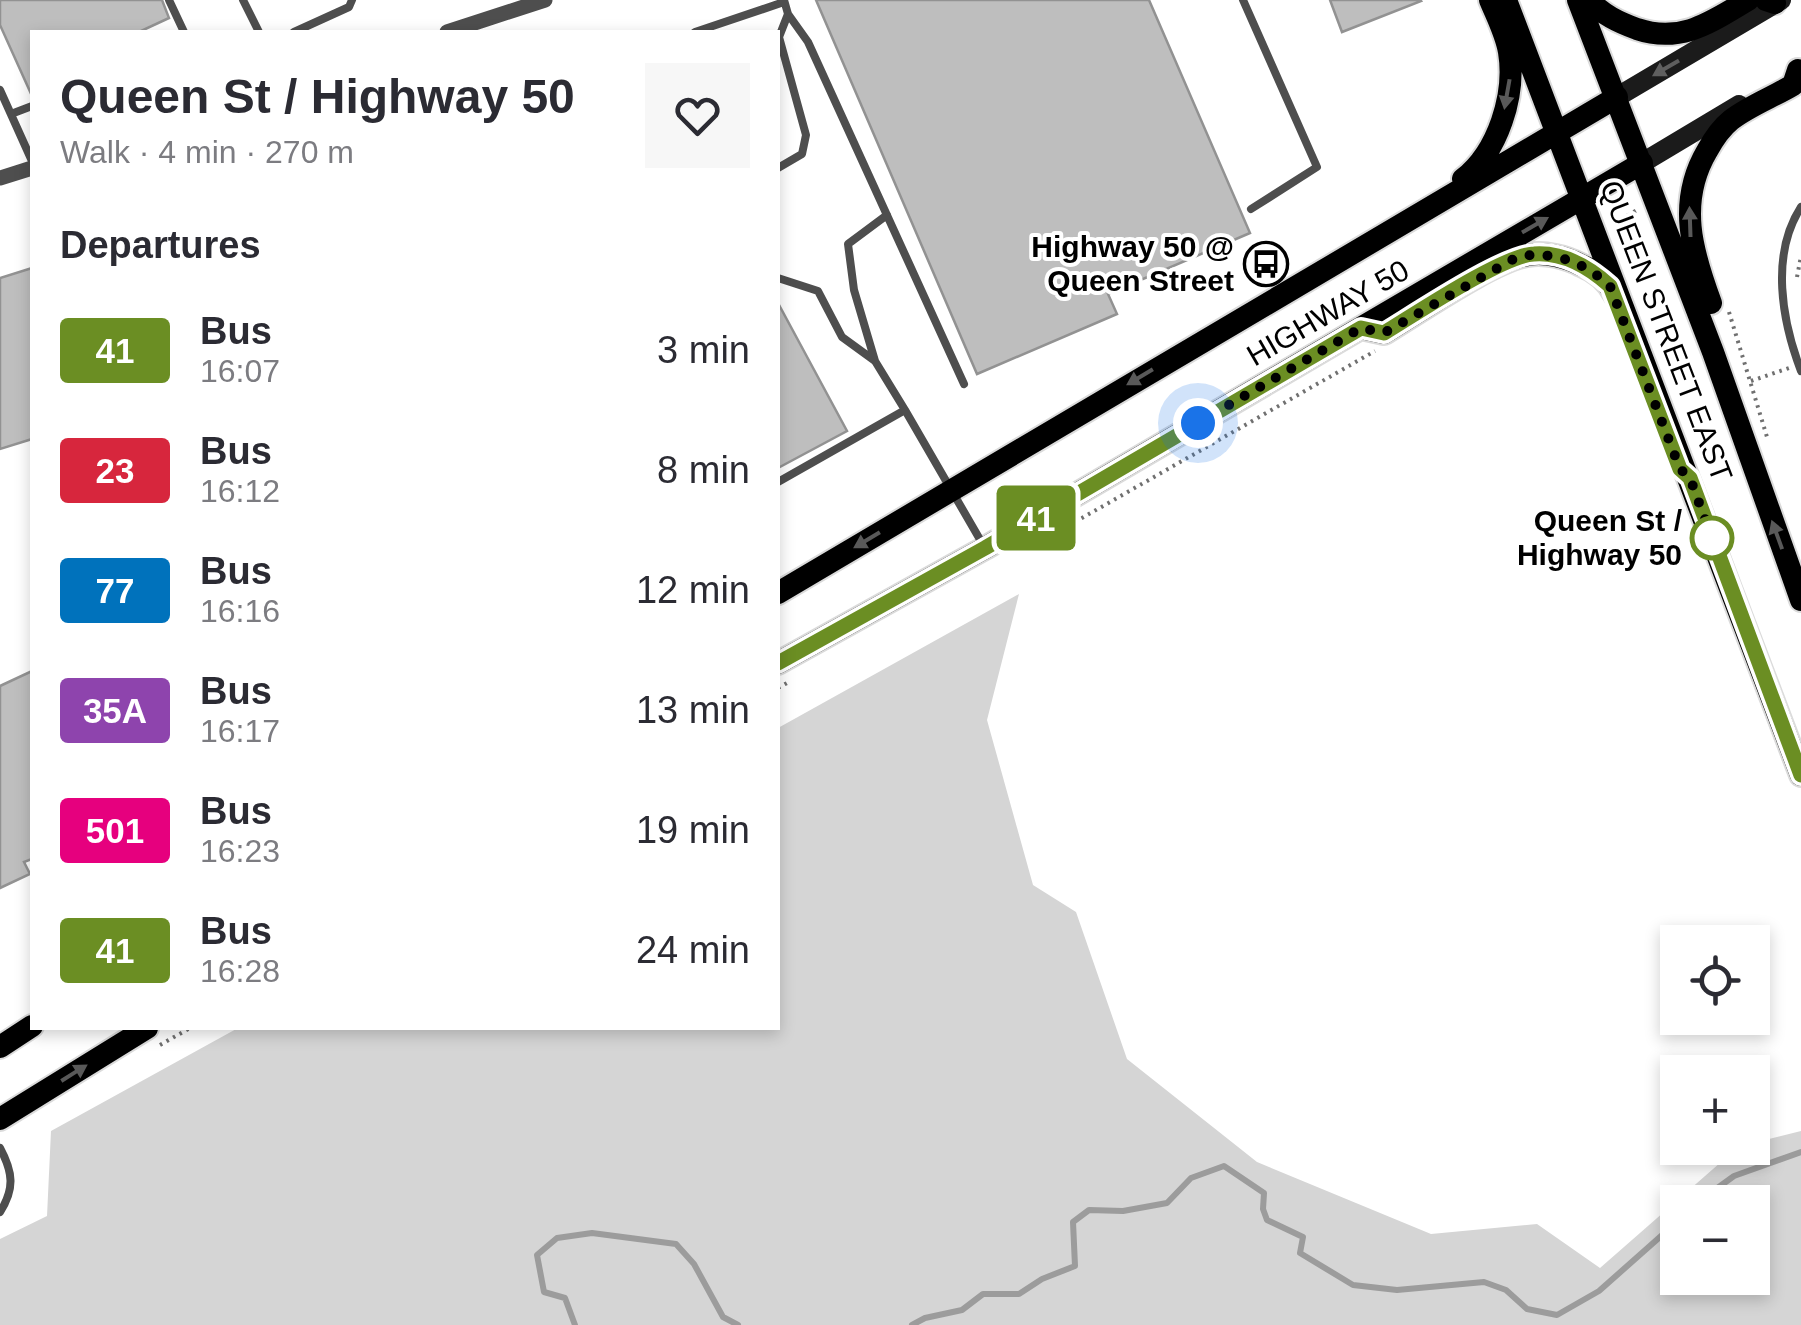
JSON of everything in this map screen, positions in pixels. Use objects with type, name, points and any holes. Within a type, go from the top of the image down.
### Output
[{"type":"main road","points":[[1346,257],[1349,247],[1458,184],[1482,161],[1500,122],[1510,84],[1508,47],[1490,0]]},
{"type":"main road","name":"QUEEN STREET EAST","points":[[1506,0],[1801,775]]},
{"type":"main road","name":"QUEEN STREET EAST","points":[[1578,0],[1656,200],[1801,600]]},
{"type":"main road","points":[[1589,0],[1618,22],[1649,33],[1672,35],[1702,27],[1748,0]]},
{"type":"main road","name":"HIGHWAY 50","points":[[780,592],[1559,133],[1774,1]]},
{"type":"main road","points":[[1747,450],[1748,438],[1736,404],[1736,373],[1692,246],[1690,198],[1700,164],[1723,128],[1793,85],[1800,70]]},
{"type":"main road","name":"HIGHWAY 50","points":[[786,671],[985,548],[1800,70]]},
{"type":"main road","points":[[1361,328],[1384,333],[1517,257],[1556,256],[1586,266],[1610,286],[1680,469],[1690,478]]},
{"type":"main road","points":[[0,1047],[30,1027]]},
{"type":"main road","points":[[0,1118],[144,1030]]},
{"type":"street","points":[[453,30],[545,0]]},
{"type":"street","points":[[0,178],[30,165]]},
{"type":"lane","points":[[169,0],[183,30]]},
{"type":"lane","points":[[243,0],[258,30]]},
{"type":"lane","points":[[298,30],[349,7],[352,0]]},
{"type":"lane","points":[[1243,0],[1317,167],[1251,209]]},
{"type":"lane","points":[[701,30],[784,1],[788,14],[808,42],[964,384]]},
{"type":"lane","points":[[780,34],[788,14]]},
{"type":"lane","points":[[780,41],[806,135],[802,154],[780,167]]},
{"type":"lane","points":[[0,90],[30,159]]},
{"type":"lane","points":[[11,114],[30,107]]},
{"type":"lane","points":[[1800,368],[1782,276],[1783,253],[1801,207]]},
{"type":"lane","points":[[887,215],[848,244],[854,290],[875,361],[985,548]]},
{"type":"lane","points":[[780,279],[818,292],[842,337],[875,361]]},
{"type":"lane","points":[[780,481],[906,410]]},
{"type":"lane","points":[[0,1148],[10,1166],[12,1191],[0,1212]]},
{"type":"path","points":[[1597,232],[1656,200]]},
{"type":"path","points":[[1797,281],[1801,256]]},
{"type":"path","points":[[1724,300],[1768,438]]},
{"type":"path","points":[[1068,526],[1388,344]]},
{"type":"path","points":[[1751,380],[1800,368]]},
{"type":"shaded area","points":[[1019,594],[987,720],[1033,885],[1076,912],[1127,1059],[1257,1162],[1431,1234],[1537,1224],[1600,1268],[1660,1215],[1660,1295],[1770,1295],[1770,1185],[1695,1185],[1718,1165],[1770,1165],[1770,1139],[1801,1131],[1801,1325],[0,1325],[0,1239],[47,1216],[51,1131],[234,1030],[780,1030],[780,727]]},
{"type":"building","points":[[0,0],[162,0],[169,18],[143,30],[30,30],[30,92],[0,25]]},
{"type":"building","points":[[816,0],[1149,0],[1250,233],[1108,294],[1117,314],[977,374]]},
{"type":"building","points":[[1330,0],[1420,0],[1421,1],[1342,32]]},
{"type":"building","points":[[30,269],[30,440],[0,449],[0,278]]},
{"type":"building","points":[[780,307],[847,431],[780,467]]},
{"type":"building","points":[[30,672],[30,860],[24,862],[30,874],[0,888],[0,686]]},
{"type":"waterway","points":[[1722,1185],[1734,1176],[1801,1152]]},
{"type":"waterway","points":[[912,1325],[962,1310],[983,1294],[1019,1294],[1042,1279],[1075,1266],[1073,1222],[1089,1210],[1123,1211],[1167,1203],[1191,1178],[1224,1166],[1264,1193],[1267,1220],[1303,1237],[1300,1253],[1353,1285],[1397,1290],[1484,1282],[1506,1290],[1527,1309],[1557,1315],[1599,1291],[1660,1237]]},
{"type":"waterway","points":[[575,1325],[565,1298],[544,1292],[537,1255],[557,1238],[592,1233],[676,1244],[694,1264],[723,1317],[738,1325]]},
{"type":"bus line","name":"41","points":[[780,662],[985,548],[1361,328],[1384,333],[1517,257],[1556,256],[1586,266],[1610,286],[1680,469],[1690,478],[1801,775]]},
{"type":"place","name":"Highway 50 @ Queen Street","points":[[1266,264]]},
{"type":"place","name":"Queen St / Highway 50","points":[[1712,538]]},
{"type":"route","points":[[1198,423],[1361,328],[1384,333],[1517,257],[1556,256],[1586,266],[1610,286],[1680,469],[1690,478],[1717,552],[1712,538]]}]
